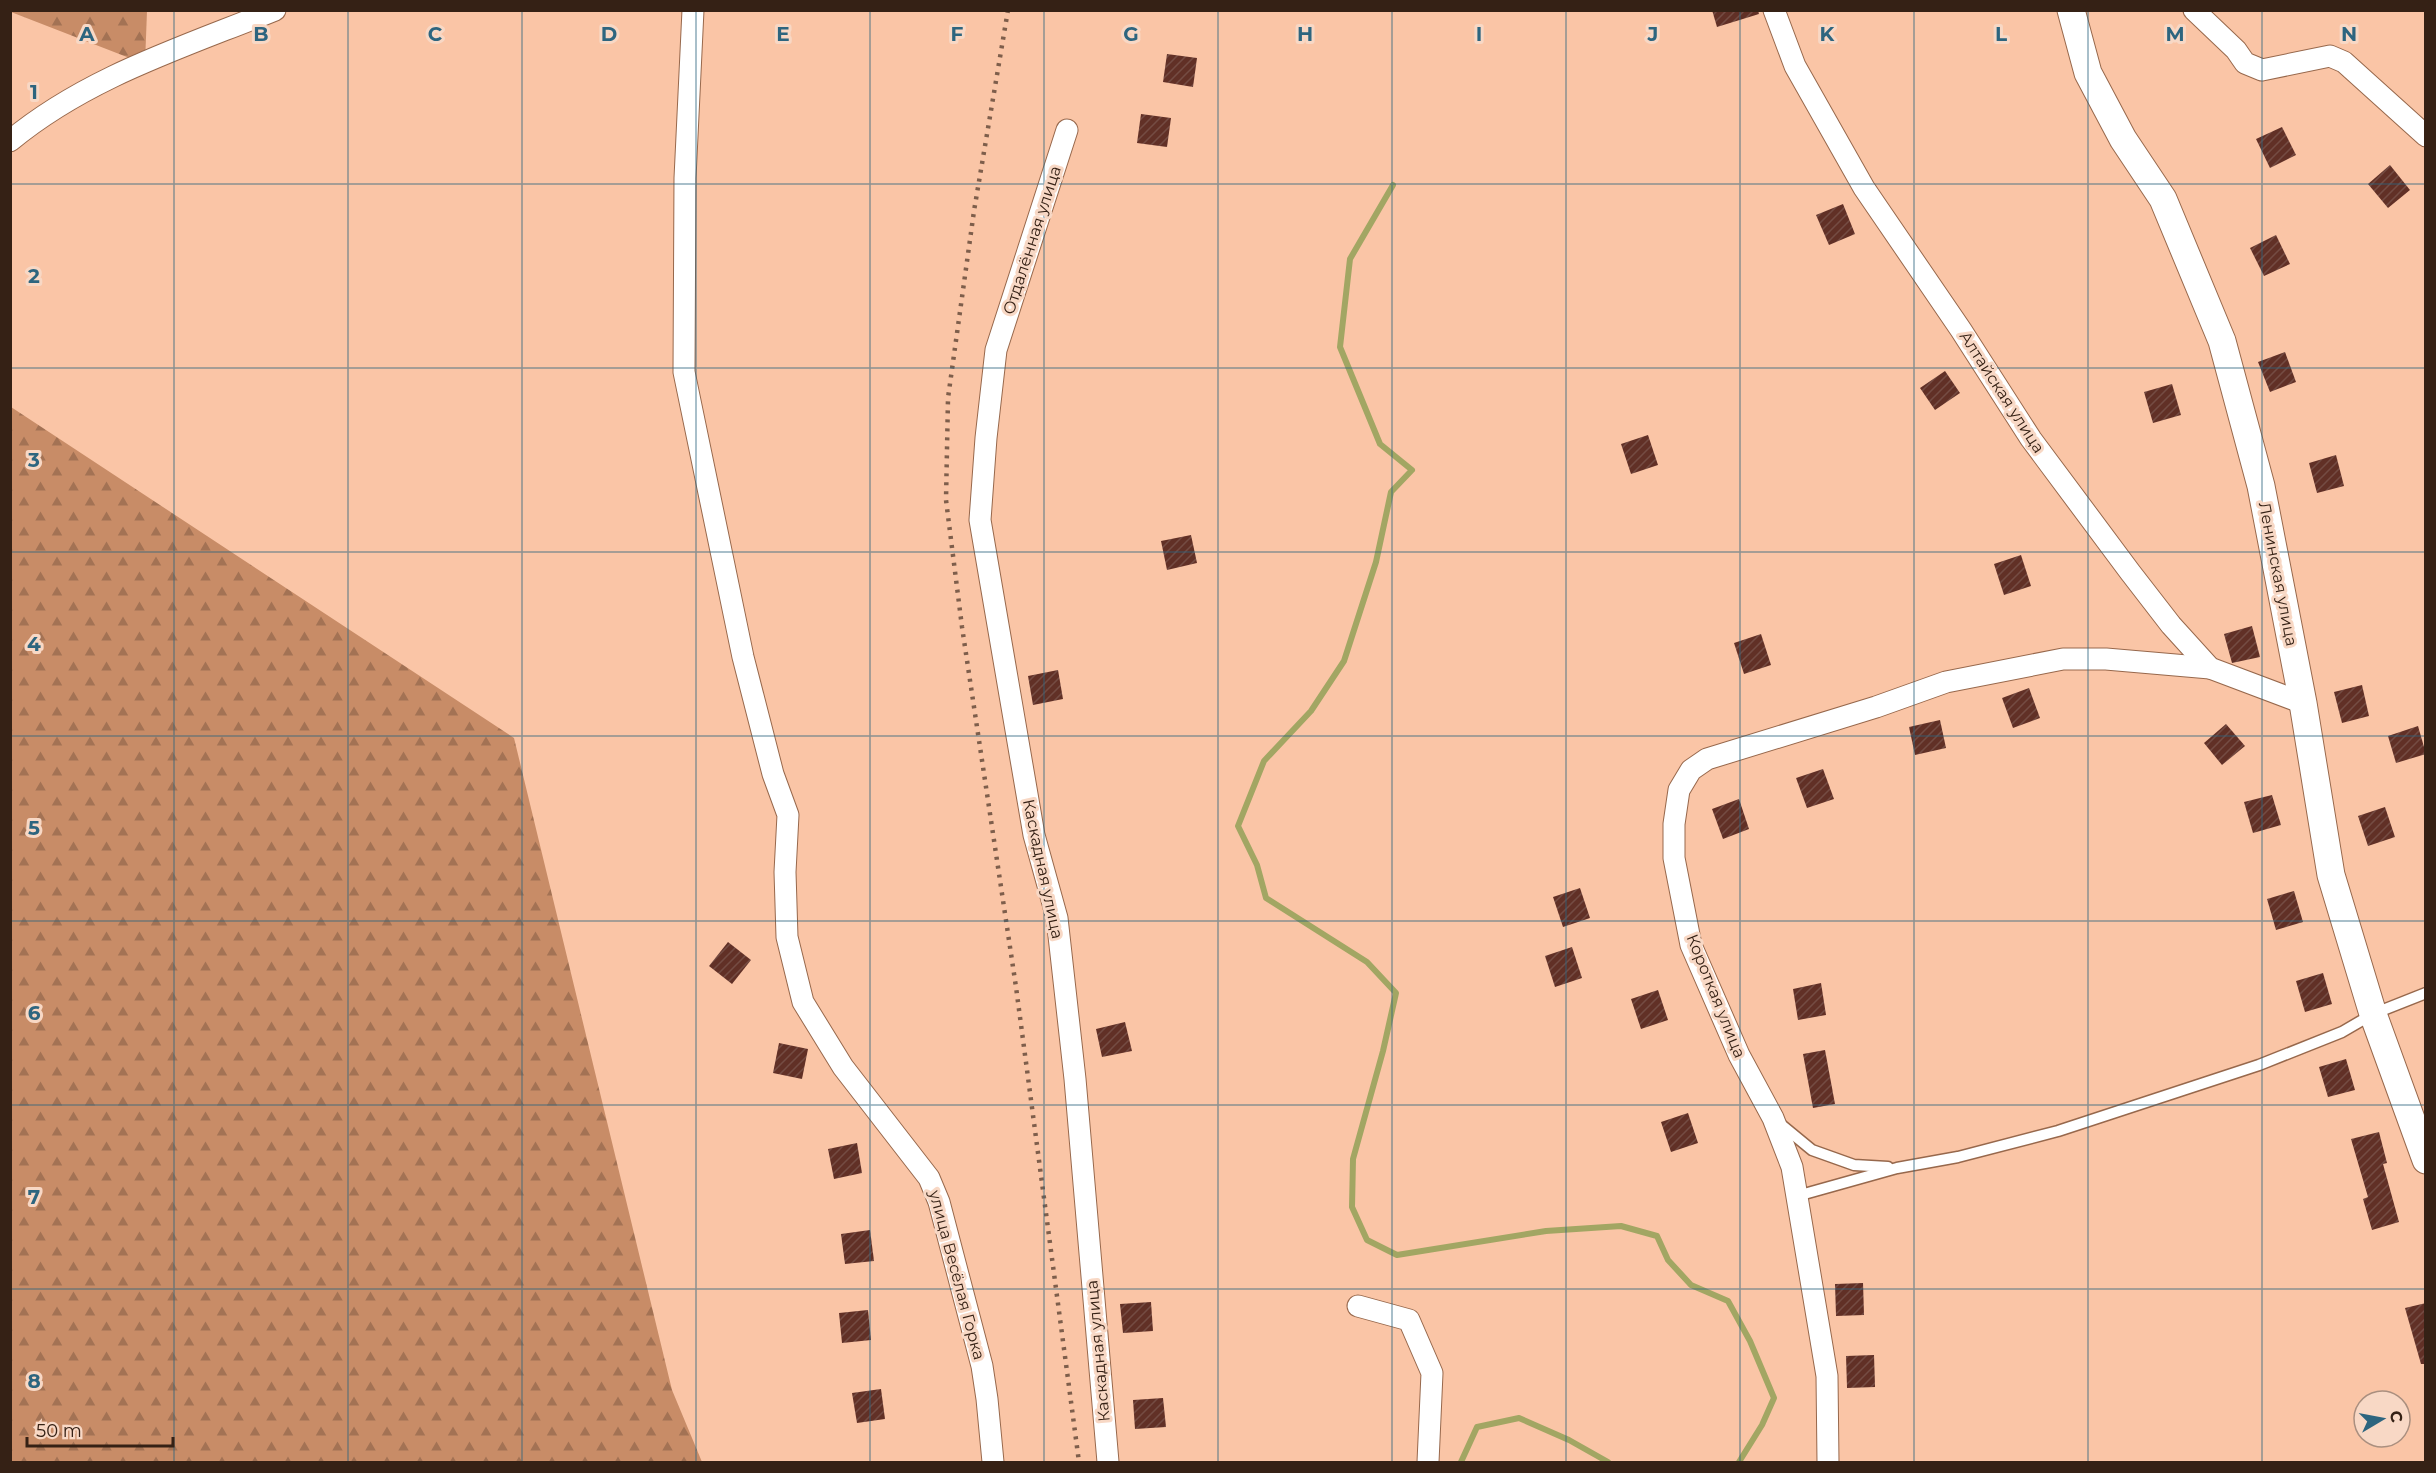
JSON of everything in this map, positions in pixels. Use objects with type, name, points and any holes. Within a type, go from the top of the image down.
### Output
[{"type":"street","points":[[10,141],[47,113],[104,81],[275,10]]},
{"type":"street","name":"улица Весёлая Горка","points":[[693,10],[686,178],[684,372],[743,657],[773,774],[788,815],[785,872],[787,937],[803,1002],[843,1067],[929,1178],[939,1202],[982,1366],[993,1462]]},
{"type":"street","name":"Алтайская улица","points":[[1774,10],[1795,66],[1864,188],[1961,330],[2031,439],[2164,616],[2210,668],[2303,703]]},
{"type":"street","name":"Ленинская улица","points":[[2071,10],[2088,73],[2123,139],[2163,199],[2222,341],[2260,486],[2303,703],[2331,875],[2373,1014],[2426,1160]]},
{"type":"street","points":[[2194,10],[2236,50],[2245,63],[2262,70],[2330,56],[2344,62],[2426,136]]},
{"type":"street","name":"Отдалённая улица","points":[[996,350],[1067,130]]},
{"type":"street","name":"Каскадная улица","points":[[996,350],[980,520],[1034,835],[1057,918],[1075,1079],[1108,1462]]},
{"type":"street","name":"Короткая улица","points":[[1828,1462],[1827,1376],[1792,1167],[1773,1118],[1739,1055],[1691,945],[1674,858],[1674,824],[1679,790],[1691,770],[1707,759],[1946,682],[2063,659],[2106,658],[2210,668]]},
{"type":"street","points":[[1358,1306],[1409,1320],[1432,1372],[1428,1462]]},
{"type":"lane","points":[[1797,1196],[1897,1168],[1958,1157],[2069,1127],[2259,1065],[2342,1032],[2373,1014],[2426,993]]},
{"type":"lane","points":[[1773,1118],[1812,1150],[1854,1165],[1897,1168]]},
{"type":"green space","points":[[147,11],[145,64],[11,12]]},
{"type":"green space","points":[[11,407],[514,738],[672,1390],[702,1462],[11,1462]]},
{"type":"building","points":[[1712,10],[1758,10],[1759,14],[1717,27]]},
{"type":"building","points":[[1167,54],[1197,58],[1193,87],[1163,82]]},
{"type":"building","points":[[1141,114],[1171,118],[1167,147],[1137,143]]},
{"type":"building","points":[[2282,127],[2296,155],[2270,168],[2256,139]]},
{"type":"building","points":[[2390,165],[2410,190],[2388,208],[2368,184]]},
{"type":"building","points":[[1843,204],[1855,234],[1829,245],[1816,215]]},
{"type":"building","points":[[2276,235],[2290,264],[2264,276],[2250,248]]},
{"type":"building","points":[[2285,352],[2296,382],[2270,392],[2258,362]]},
{"type":"building","points":[[1945,371],[1960,393],[1935,410],[1920,388]]},
{"type":"building","points":[[2172,384],[2181,415],[2153,423],[2144,392]]},
{"type":"building","points":[[1648,435],[1658,465],[1631,474],[1621,444]]},
{"type":"building","points":[[2336,455],[2344,486],[2317,493],[2309,463]]},
{"type":"building","points":[[1191,535],[1197,563],[1167,570],[1161,541]]},
{"type":"building","points":[[2021,555],[2031,586],[2004,595],[1994,564]]},
{"type":"building","points":[[2252,626],[2260,657],[2232,663],[2224,634]]},
{"type":"building","points":[[1761,634],[1771,665],[1744,674],[1734,643]]},
{"type":"building","points":[[1058,670],[1063,699],[1033,705],[1028,676]]},
{"type":"building","points":[[2362,685],[2369,716],[2342,723],[2334,692]]},
{"type":"building","points":[[2029,688],[2040,718],[2013,728],[2002,698]]},
{"type":"building","points":[[1940,720],[1946,748],[1915,755],[1909,727]]},
{"type":"building","points":[[2226,724],[2245,746],[2222,765],[2204,743]]},
{"type":"building","points":[[2418,726],[2426,754],[2396,763],[2388,736]]},
{"type":"building","points":[[1823,769],[1834,799],[1807,808],[1796,778]]},
{"type":"building","points":[[2272,795],[2281,825],[2253,833],[2244,802]]},
{"type":"building","points":[[1739,799],[1749,829],[1723,839],[1712,809]]},
{"type":"building","points":[[2385,807],[2395,837],[2368,846],[2358,816]]},
{"type":"building","points":[[1580,888],[1590,918],[1563,927],[1553,897]]},
{"type":"building","points":[[2294,891],[2303,922],[2276,930],[2267,899]]},
{"type":"building","points":[[728,942],[751,960],[732,984],[709,966]]},
{"type":"building","points":[[1572,947],[1582,978],[1555,987],[1545,956]]},
{"type":"building","points":[[2323,973],[2332,1004],[2305,1012],[2296,981]]},
{"type":"building","points":[[1821,983],[1826,1015],[1798,1020],[1793,989]]},
{"type":"building","points":[[1658,990],[1668,1020],[1641,1029],[1631,999]]},
{"type":"building","points":[[1125,1022],[1132,1051],[1102,1057],[1096,1029]]},
{"type":"building","points":[[779,1043],[808,1049],[802,1079],[773,1073]]},
{"type":"building","points":[[1825,1050],[1835,1104],[1813,1108],[1803,1054]]},
{"type":"building","points":[[2346,1059],[2355,1090],[2328,1097],[2319,1067]]},
{"type":"building","points":[[1688,1113],[1698,1143],[1671,1152],[1661,1122]]},
{"type":"building","points":[[2379,1132],[2387,1163],[2383,1164],[2399,1222],[2372,1230],[2363,1199],[2368,1197],[2351,1139]]},
{"type":"building","points":[[857,1143],[862,1173],[834,1179],[828,1149]]},
{"type":"building","points":[[870,1230],[874,1261],[845,1264],[841,1234]]},
{"type":"building","points":[[1863,1283],[1864,1315],[1836,1316],[1835,1284]]},
{"type":"building","points":[[1151,1302],[1153,1331],[1123,1333],[1120,1304]]},
{"type":"building","points":[[2426,1303],[2426,1364],[2421,1364],[2405,1308]]},
{"type":"building","points":[[868,1310],[871,1340],[842,1343],[839,1313]]},
{"type":"building","points":[[1874,1355],[1875,1387],[1847,1388],[1846,1356]]},
{"type":"building","points":[[881,1389],[885,1419],[857,1423],[852,1393]]},
{"type":"building","points":[[1163,1398],[1166,1427],[1135,1429],[1133,1400]]},
{"type":"waterway","points":[[1393,185],[1350,259],[1340,347],[1380,444],[1412,470],[1391,492],[1376,562],[1344,661],[1311,711],[1264,761],[1238,826],[1257,865],[1266,898],[1367,962],[1396,993],[1383,1051],[1353,1159],[1352,1207],[1367,1240],[1397,1255],[1546,1231],[1621,1226],[1657,1236],[1668,1260],[1691,1285],[1728,1301],[1750,1341],[1774,1398],[1762,1425],[1739,1462]]},
{"type":"waterway","points":[[1461,1462],[1477,1427],[1519,1418],[1569,1440],[1608,1462]]},
{"type":"railway","points":[[1008,10],[974,211],[948,398],[946,500],[962,627],[1016,987],[1079,1462]]}]
